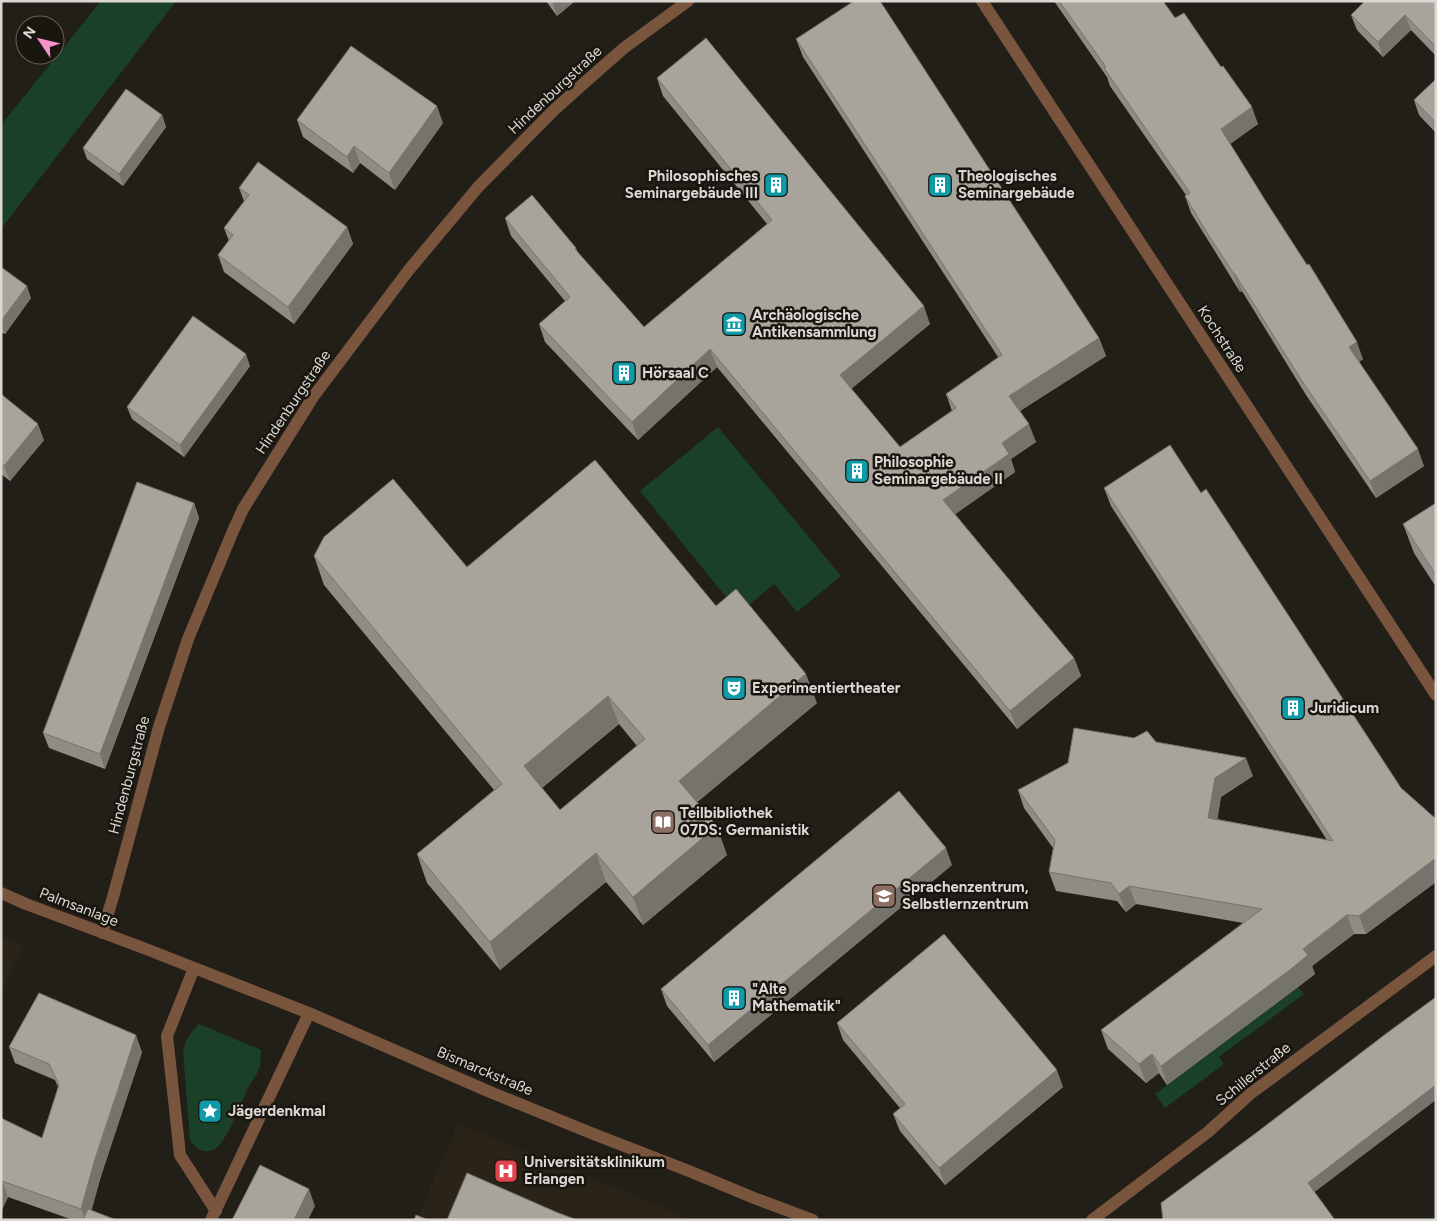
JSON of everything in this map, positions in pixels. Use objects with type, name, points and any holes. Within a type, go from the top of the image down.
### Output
[{"type":"street","name":"Hindenburgstraße","points":[[102,933],[159,727],[188,639],[232,531],[243,509],[313,397],[408,271],[479,186],[554,110],[583,84],[624,48],[688,1]]},
{"type":"street","name":"Kochstraße","points":[[982,1],[1436,695]]},
{"type":"street","name":"Palmsanlage","points":[[1,893],[146,949]]},
{"type":"street","name":"Bismarckstraße","points":[[146,949],[309,1013],[516,1103],[813,1220]]},
{"type":"street","name":"Schillerstraße","points":[[1092,1220],[1208,1132],[1250,1094],[1436,956]]},
{"type":"street","points":[[194,968],[167,1036],[180,1155],[213,1215]]},
{"type":"street","points":[[213,1215],[309,1013]]},
{"type":"shaded area","points":[[1,936],[24,946],[1,992]]},
{"type":"shaded area","name":"Universitätsklinikum Erlangen","points":[[458,1123],[695,1220],[416,1220]]},
{"type":"green space","points":[[101,1],[176,1],[1,229],[1,125],[49,65],[65,65],[65,46]]},
{"type":"green space","points":[[718,427],[841,576],[797,612],[774,584],[739,613],[640,491]]},
{"type":"green space","points":[[1298,987],[1304,994],[1219,1057],[1224,1064],[1165,1108],[1155,1094]]},
{"type":"green space","points":[[199,1024],[261,1050],[259,1069],[228,1132],[218,1146],[209,1151],[200,1150],[190,1140],[183,1051],[189,1036]]},
{"type":"building","points":[[854,1],[880,1],[1099,338],[1009,396],[1029,424],[1002,443],[1009,454],[943,500],[1074,658],[1010,711],[710,349],[632,422],[539,324],[570,297],[505,218],[532,195],[575,249],[644,327],[772,220],[657,78],[706,38],[924,306],[840,375],[900,447],[956,408],[946,394],[1002,355],[796,39]]},
{"type":"building","points":[[1059,1],[1163,1],[1175,18],[1184,13],[1221,67],[1223,66],[1252,107],[1221,129],[1307,265],[1309,264],[1357,342],[1349,347],[1418,449],[1370,481],[1300,378],[1209,236],[1185,196],[1190,193],[1104,68],[1106,67]]},
{"type":"building","points":[[1365,1],[1436,1],[1436,47],[1405,15],[1378,42],[1351,15]]},
{"type":"building","points":[[351,46],[437,106],[389,173],[354,146],[347,157],[297,120]]},
{"type":"building","points":[[1436,79],[1436,123],[1414,100]]},
{"type":"building","points":[[126,89],[162,115],[119,174],[83,148]]},
{"type":"building","points":[[258,162],[347,227],[288,307],[218,255],[233,235],[224,228],[249,195],[239,188]]},
{"type":"building","points":[[1,267],[27,286],[1,321]]},
{"type":"building","points":[[193,316],[246,354],[180,445],[127,407]]},
{"type":"building","points":[[1,394],[38,424],[4,466],[1,463]]},
{"type":"building","points":[[1170,445],[1201,493],[1206,489],[1401,788],[1436,819],[1436,858],[1359,916],[1347,915],[1303,949],[1308,955],[1291,969],[1161,1066],[1152,1054],[1139,1064],[1101,1030],[1262,909],[1129,886],[1119,894],[1111,883],[1049,872],[1055,840],[1018,790],[1068,763],[1074,728],[1134,738],[1147,731],[1156,742],[1246,758],[1215,778],[1208,818],[1333,841],[1104,488]]},
{"type":"building","points":[[595,460],[716,606],[736,589],[806,674],[679,781],[717,826],[633,897],[596,853],[490,942],[417,854],[502,784],[314,556],[324,537],[393,479],[467,567]],"holes":[[[608,696],[645,739],[560,810],[524,766]]]},
{"type":"building","points":[[137,482],[194,503],[100,754],[43,733]]},
{"type":"building","points":[[1436,503],[1436,575],[1403,524]]},
{"type":"building","points":[[899,791],[946,848],[708,1045],[661,989]]},
{"type":"building","points":[[944,934],[1057,1070],[939,1168],[893,1114],[905,1104],[837,1023]]},
{"type":"building","points":[[39,993],[136,1035],[95,1159],[81,1209],[2,1181],[1,1183],[1,1118],[42,1138],[59,1085],[49,1064],[9,1047]]},
{"type":"building","points":[[1436,997],[1436,1085],[1308,1183],[1335,1220],[1163,1220],[1161,1203]]},
{"type":"building","points":[[260,1165],[309,1189],[294,1220],[232,1220]]},
{"type":"building","points":[[467,1173],[556,1212],[577,1220],[447,1220]]},
{"type":"building","points":[[88,1209],[116,1220],[83,1220]]},
{"type":"building","points":[[416,1215],[428,1220],[414,1220]]},
{"type":"place","name":"Philosophisches Seminargebäude III","points":[[776,185]]},
{"type":"place","name":"Theologisches Seminargebäude","points":[[940,185]]},
{"type":"place","name":"Archäologische Antikensammlung","points":[[734,324]]},
{"type":"place","name":"Hörsaal C","points":[[624,373]]},
{"type":"place","name":"Philosophie Seminargebäude II","points":[[857,471]]},
{"type":"place","name":"Experimentiertheater","points":[[734,688]]},
{"type":"place","name":"Juridicum","points":[[1293,708]]},
{"type":"place","name":"Teilbibliothek 07DS: Germanistik","points":[[663,822]]},
{"type":"place","name":"Sprachenzentrum, Selbstlernzentrum","points":[[884,896]]},
{"type":"place","name":"\"Alte Mathematik\"","points":[[734,998]]},
{"type":"place","name":"Jägerdenkmal","points":[[210,1111]]},
{"type":"place","name":"Universitätsklinikum Erlangen","points":[[506,1171]]}]
